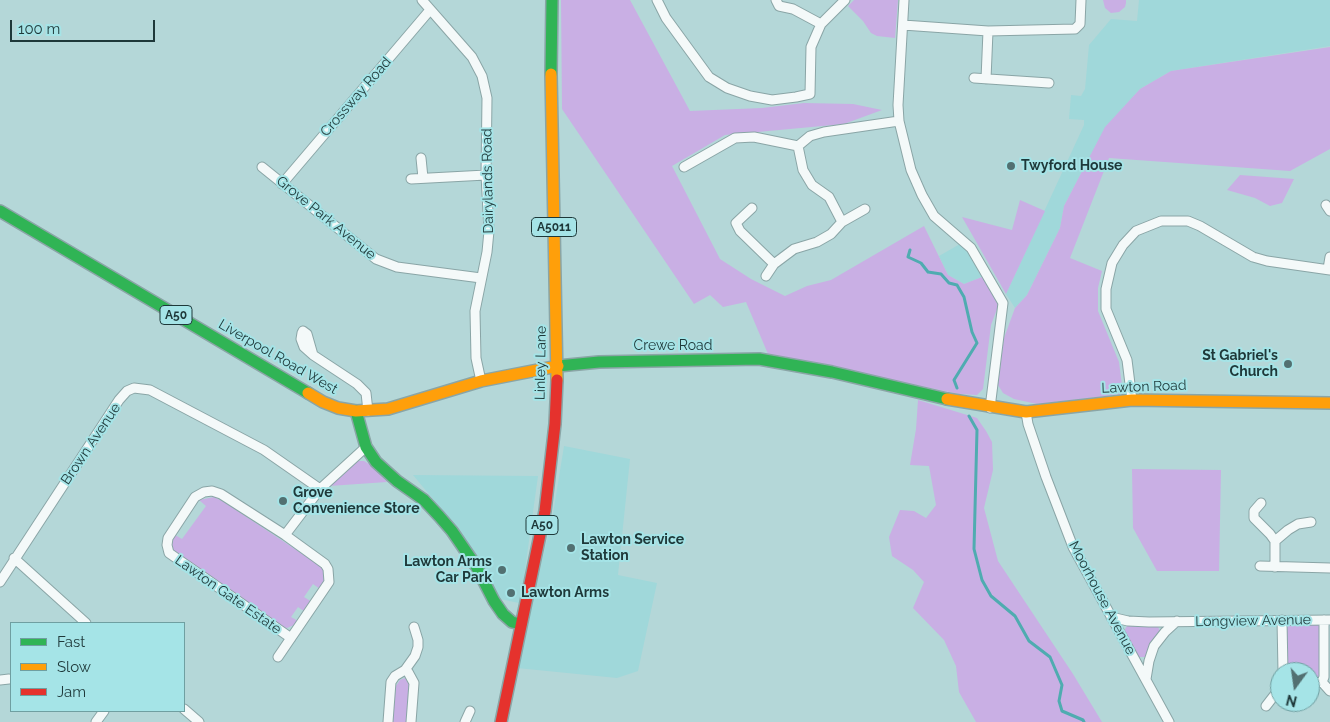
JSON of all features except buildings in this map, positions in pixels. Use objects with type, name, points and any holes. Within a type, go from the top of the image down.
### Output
[{"type":"main road","name":"Linley Lane","points":[[501,722],[545,511],[555,424],[558,366],[551,88],[552,0]]},
{"type":"main road","name":"Liverpool Road West","points":[[0,211],[323,402],[338,408],[356,411]]},
{"type":"main road","name":"Crewe Road","points":[[356,411],[395,407],[481,381],[558,366],[598,362],[759,359],[832,372],[990,408]]},
{"type":"main road","name":"Lawton Road","points":[[990,408],[1026,412],[1132,400],[1330,403]]},
{"type":"main road","points":[[356,411],[366,447],[376,462],[397,481],[424,500],[439,516],[476,566],[503,614],[512,622],[521,624]]},
{"type":"street","name":"Dairylands Road","points":[[422,0],[472,56],[482,76],[487,98],[486,175],[489,231],[487,252],[475,312],[476,358],[481,381]]},
{"type":"street","points":[[657,0],[666,18],[700,65],[709,76],[727,88],[750,96],[772,100],[821,93]]},
{"type":"street","points":[[776,0],[780,6],[794,9],[821,24]]},
{"type":"street","points":[[810,94],[811,47],[821,24],[845,0]]},
{"type":"street","points":[[904,0],[898,121],[911,170],[934,216],[971,248],[1003,303],[990,408]]},
{"type":"street","points":[[903,25],[988,31],[1075,29],[1080,24],[1081,0]]},
{"type":"street","name":"Crossway Road","points":[[282,184],[430,10]]},
{"type":"street","points":[[1078,27],[1086,34]]},
{"type":"street","points":[[986,79],[988,31]]},
{"type":"street","points":[[974,78],[1049,83]]},
{"type":"street","points":[[798,146],[810,136],[824,132],[898,121]]},
{"type":"street","points":[[684,167],[735,138],[754,137],[798,146]]},
{"type":"street","points":[[798,146],[803,170],[812,185],[828,197],[842,222]]},
{"type":"street","points":[[421,158],[423,178]]},
{"type":"street","name":"Grove Park Avenue","points":[[262,167],[376,259],[397,266],[481,278]]},
{"type":"street","points":[[411,179],[486,175]]},
{"type":"street","points":[[752,208],[736,223],[740,230],[774,264]]},
{"type":"street","points":[[766,276],[774,264],[794,250],[817,242],[831,234],[842,222],[865,209]]},
{"type":"street","points":[[1132,400],[1127,360],[1106,309],[1106,289],[1112,263],[1123,245],[1136,231],[1152,223],[1162,221],[1188,221],[1253,257],[1267,261],[1329,270],[1330,257]]},
{"type":"street","points":[[313,355],[357,384],[366,394],[368,411]]},
{"type":"street","name":"Brown Avenue","points":[[0,582],[119,400],[127,391],[134,388],[150,390],[264,450],[320,489]]},
{"type":"street","name":"Moorhouse Avenue","points":[[1026,412],[1028,424],[1046,477],[1073,547],[1169,722]]},
{"type":"street","points":[[285,536],[320,489],[366,447]]},
{"type":"street","name":"Lawton Gate Estate","points":[[278,657],[291,638],[329,582],[325,564],[220,494],[212,491],[204,492],[196,497],[168,538],[169,553],[172,557],[291,638]]},
{"type":"street","points":[[1261,503],[1254,511],[1254,518],[1275,541],[1275,567]]},
{"type":"street","points":[[1275,541],[1298,524],[1311,522]]},
{"type":"street","points":[[14,558],[85,622]]},
{"type":"street","points":[[1260,566],[1330,568]]},
{"type":"street","name":"Longview Avenue","points":[[1111,617],[1128,621],[1327,620]]},
{"type":"street","points":[[1282,620],[1283,662]]},
{"type":"street","points":[[1327,620],[1324,677],[1322,682],[1330,691]]},
{"type":"street","name":"Longview Avenue","points":[[1146,679],[1154,646],[1177,621]]},
{"type":"street","points":[[388,722],[391,682],[395,676],[405,670],[415,656],[418,647],[414,627]]},
{"type":"street","points":[[405,670],[414,683],[411,722]]},
{"type":"street","points":[[1266,706],[1270,701]]},
{"type":"street","points":[[185,710],[199,722]]},
{"type":"street","points":[[465,722],[470,710]]},
{"type":"shaded area","points":[[561,0],[630,0],[690,111],[762,108],[804,103],[853,104],[882,110],[844,124],[725,135],[672,166],[720,259],[751,279],[785,296],[807,286],[831,280],[924,226],[948,275],[964,284],[982,277],[1000,301],[991,325],[983,389],[977,395],[959,394],[768,354],[746,302],[723,307],[710,295],[694,304],[562,109]]},
{"type":"shaded area","points":[[854,0],[898,0],[895,38],[877,36],[871,33],[863,21],[848,6]]},
{"type":"shaded area","points":[[1103,0],[1126,0],[1126,3],[1125,7],[1119,12],[1111,13],[1105,8]]},
{"type":"shaded area","points":[[1139,0],[1330,0],[1330,46],[1171,71],[1140,89],[1105,128],[1064,206],[1060,228],[1027,295],[1015,308],[1006,294],[1084,125],[1084,120],[1069,119],[1071,95],[1081,96],[1085,89],[1089,45],[1111,19],[1137,21]]},
{"type":"shaded area","points":[[1330,47],[1330,149],[1290,171],[1109,158],[1070,258],[1102,271],[1098,288],[1098,311],[1119,362],[1123,394],[1037,404],[1014,399],[1003,393],[998,385],[1004,338],[1015,308],[1027,295],[1060,228],[1064,206],[1105,127],[1140,89],[1171,71]]},
{"type":"shaded area","points":[[1240,175],[1294,179],[1282,203],[1270,206],[1255,198],[1227,190]]},
{"type":"shaded area","points":[[1020,200],[1045,211],[1006,294],[962,217],[1012,230]]},
{"type":"shaded area","points":[[960,244],[967,251],[982,277],[964,284],[948,275],[939,256]]},
{"type":"shaded area","points":[[918,400],[977,418],[986,431],[992,442],[993,470],[984,508],[998,561],[1073,674],[1102,722],[976,722],[959,692],[956,666],[944,640],[913,608],[924,582],[913,570],[892,556],[889,537],[900,510],[914,511],[926,518],[936,505],[929,466],[910,465],[916,429]]},
{"type":"shaded area","points":[[564,446],[630,459],[618,575],[657,583],[638,671],[617,678],[517,668],[553,514]]},
{"type":"shaded area","points":[[358,461],[364,461],[369,464],[387,482],[329,486]]},
{"type":"shaded area","points":[[1132,469],[1221,470],[1219,571],[1157,571],[1133,528]]},
{"type":"shaded area","points":[[413,475],[538,476],[519,603],[500,599],[462,534]]},
{"type":"shaded area","points":[[214,497],[322,567],[325,582],[320,589],[313,584],[304,597],[312,602],[305,612],[298,607],[291,617],[298,621],[294,625],[287,628],[280,627],[172,551],[171,545],[175,535],[182,539],[206,506],[199,500]]},
{"type":"shaded area","points":[[1321,624],[1320,680],[1320,662],[1286,662],[1285,625]]},
{"type":"shaded area","points":[[1127,626],[1158,627],[1160,631],[1145,657],[1139,657],[1124,631]]},
{"type":"shaded area","points":[[405,678],[410,689],[406,722],[392,722],[396,686],[400,680]]},
{"type":"waterway","points":[[910,250],[908,257],[921,263],[928,272],[941,274],[949,283],[957,285],[964,297],[972,332],[977,343],[954,380],[957,388]]},
{"type":"waterway","points":[[969,416],[977,430],[974,549],[982,580],[991,596],[1015,616],[1029,641],[1050,657],[1062,685],[1059,701],[1062,711],[1084,722]]},
{"type":"traffic: fast","points":[[551,74],[552,0]]},
{"type":"traffic: fast","points":[[0,211],[308,393]]},
{"type":"traffic: fast","points":[[558,366],[599,362],[759,359],[832,372],[947,399]]},
{"type":"traffic: fast","points":[[356,411],[366,447],[376,462],[397,481],[424,500],[439,516],[452,531],[476,566],[503,614],[512,622],[521,624]]},
{"type":"traffic: slow","points":[[551,74],[557,380]]},
{"type":"traffic: slow","points":[[308,393],[338,408],[356,411],[388,409],[481,381],[558,366]]},
{"type":"traffic: slow","points":[[947,399],[1026,412],[1132,400],[1330,403]]},
{"type":"traffic: jam","points":[[501,722],[545,511],[555,424],[557,380]]},
{"type":"place","name":"Twyford House","points":[[1011,166]]},
{"type":"place","name":"St Gabriel's Church","points":[[1288,364]]},
{"type":"place","name":"Grove Convenience Store","points":[[283,501]]},
{"type":"place","name":"Lawton Service Station","points":[[571,548]]},
{"type":"place","name":"Lawton Arms Car Park","points":[[502,570]]},
{"type":"place","name":"Lawton Arms","points":[[511,593]]}]
